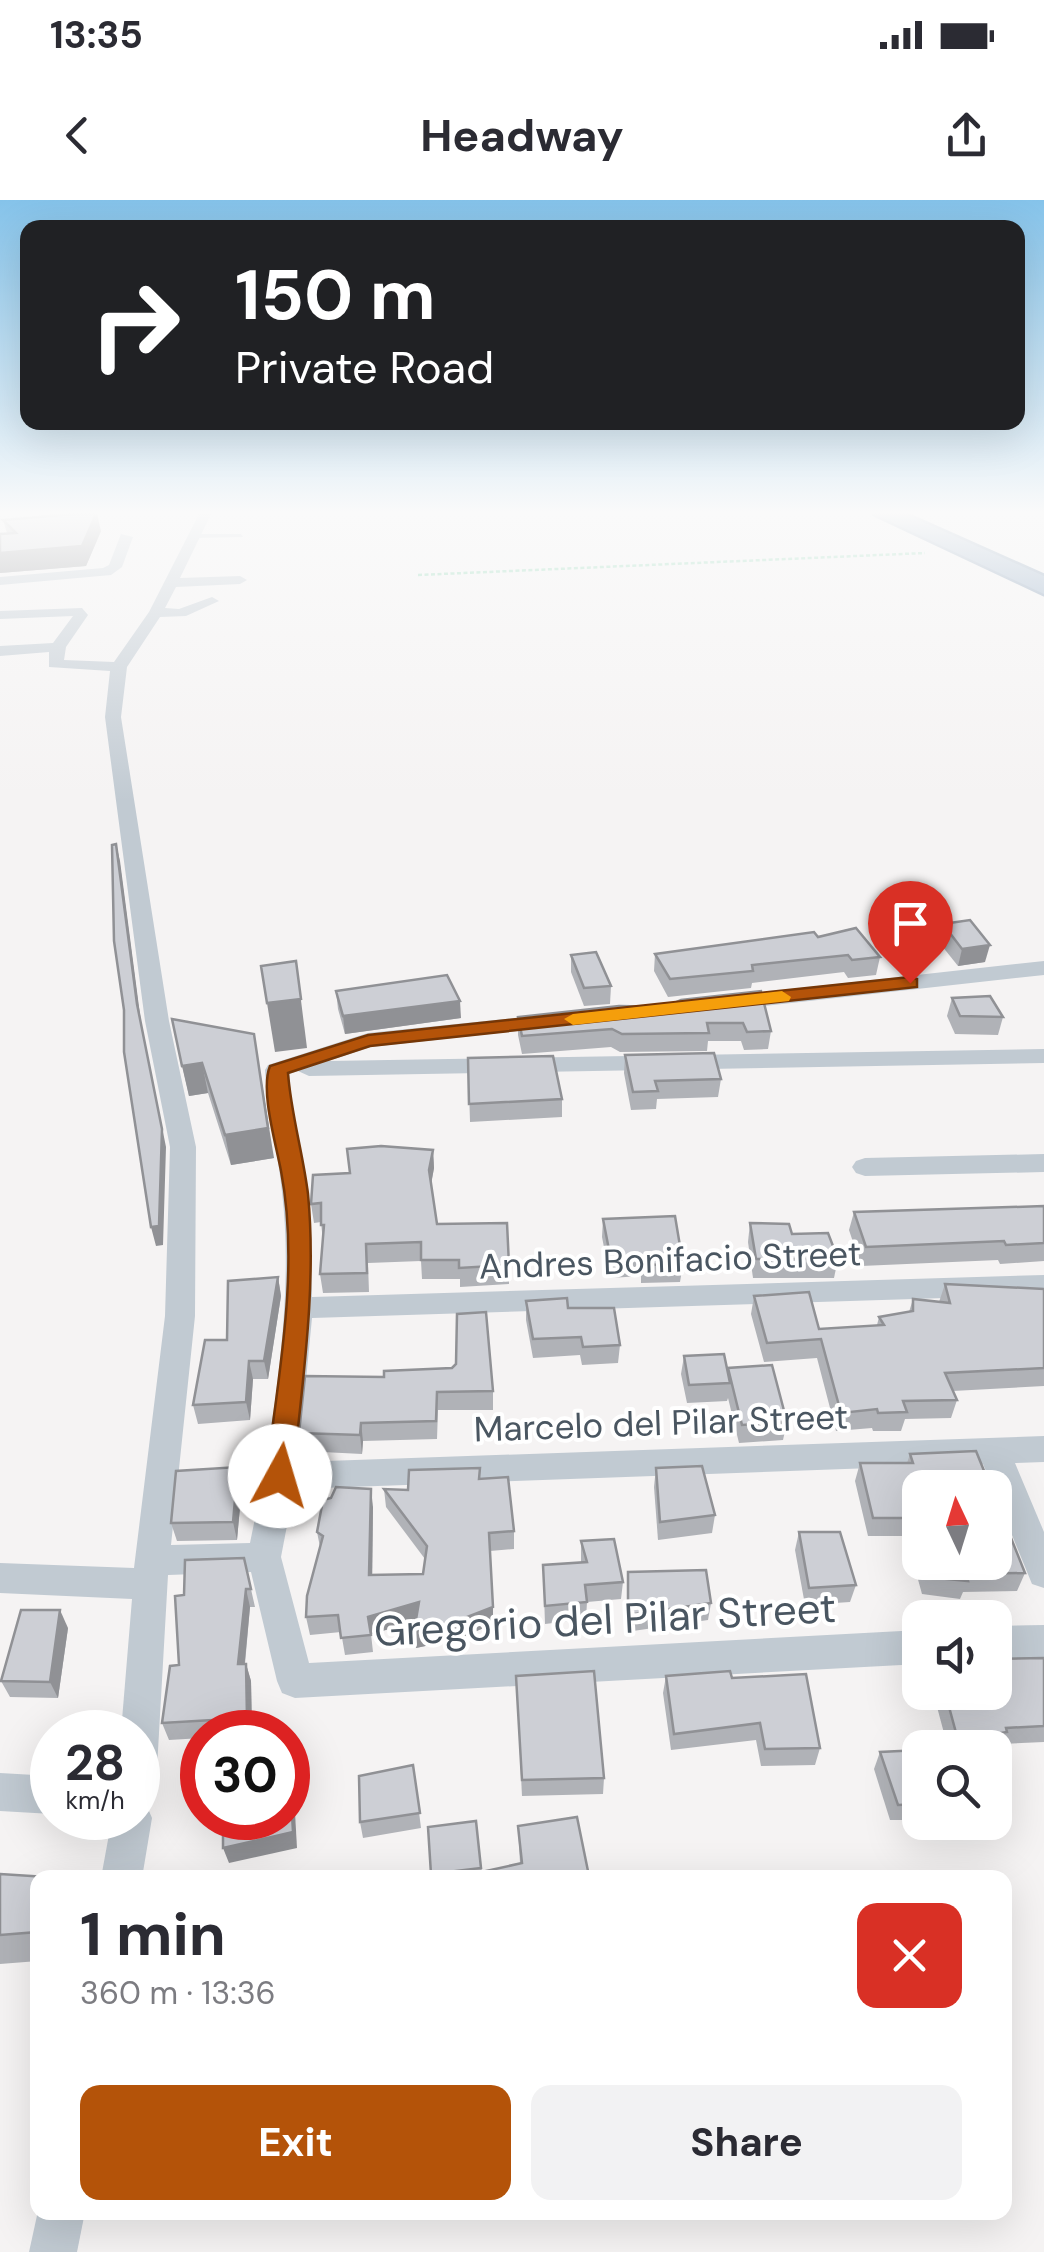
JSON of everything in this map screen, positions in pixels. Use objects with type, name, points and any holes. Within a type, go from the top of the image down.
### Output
[{"type":"street","points":[[142,1710],[151,1572],[180,1316],[183,1147],[158,1021],[113,717],[119,667],[156,612],[189,610]]},
{"type":"street","points":[[0,615],[77,611],[82,615],[58,647],[53,661],[59,666],[119,667]]},
{"type":"street","points":[[0,651],[58,647]]},
{"type":"street","points":[[702,1006],[1044,968]]},
{"type":"street","points":[[277,1070],[368,1040],[587,1018]]},
{"type":"street","points":[[277,1070],[1044,1056]]},
{"type":"street","points":[[0,1578],[151,1572],[264,1557],[280,1476],[298,1308],[296,1193],[280,1112],[277,1070]]},
{"type":"street","points":[[866,1166],[1044,1163]]},
{"type":"street","name":"Andres Bonifacio Street","points":[[298,1308],[1044,1286]]},
{"type":"street","name":"Marcelo del Pilar Street","points":[[280,1476],[1044,1449]]},
{"type":"street","points":[[994,1451],[1044,1573]]},
{"type":"street","name":"Gregorio del Pilar Street","points":[[264,1557],[295,1681],[902,1649]]},
{"type":"street","points":[[1012,1642],[1044,1641]]},
{"type":"street","points":[[0,1792],[30,1794]]},
{"type":"street","points":[[122,1870],[128,1840]]},
{"type":"street","points":[[53,2252],[59,2220]]},
{"type":"building","points":[[116,844],[137,1004],[162,1129],[159,1226],[151,1227],[124,1052],[124,1010],[114,941],[112,845]]},
{"type":"building","points":[[970,920],[990,945],[962,949],[943,924]]},
{"type":"building","points":[[856,928],[880,957],[852,960],[848,955],[752,965],[753,971],[670,979],[655,954],[814,932],[818,937]]},
{"type":"building","points":[[596,952],[611,986],[584,988],[571,955]]},
{"type":"building","points":[[296,961],[301,999],[267,1003],[261,966]]},
{"type":"building","points":[[447,975],[460,1001],[343,1016],[336,991]]},
{"type":"building","points":[[761,991],[771,1031],[747,1032],[743,1023],[707,1023],[709,1033],[622,1034],[612,1029],[522,1036],[518,1017],[619,1006],[666,1007],[681,1000]]},
{"type":"building","points":[[990,996],[1003,1017],[960,1016],[952,998]]},
{"type":"building","points":[[172,1019],[254,1034],[268,1128],[225,1135],[202,1063],[182,1066]]},
{"type":"building","points":[[714,1053],[721,1079],[655,1081],[658,1091],[633,1092],[625,1055]]},
{"type":"building","points":[[553,1056],[562,1099],[469,1104],[468,1058]]},
{"type":"building","points":[[381,1146],[433,1150],[429,1170],[437,1224],[507,1223],[509,1265],[459,1268],[459,1260],[421,1260],[421,1242],[366,1244],[367,1273],[320,1274],[324,1225],[321,1203],[311,1204],[313,1175],[350,1173],[347,1149]]},
{"type":"building","points":[[1044,1206],[1044,1243],[1006,1245],[1004,1241],[866,1247],[854,1212]]},
{"type":"building","points":[[675,1216],[683,1264],[643,1265],[642,1258],[611,1260],[603,1219]]},
{"type":"building","points":[[750,1223],[789,1224],[792,1234],[828,1233],[838,1259],[756,1259]]},
{"type":"building","points":[[278,1277],[264,1361],[249,1361],[246,1402],[193,1405],[205,1340],[227,1340],[228,1281]]},
{"type":"building","points":[[945,1284],[1044,1289],[1044,1368],[945,1373],[957,1400],[903,1401],[907,1412],[878,1413],[877,1409],[841,1413],[821,1339],[767,1343],[754,1296],[809,1292],[819,1329],[884,1325],[879,1317],[913,1311],[913,1299],[950,1303]]},
{"type":"building","points":[[567,1298],[568,1308],[614,1308],[620,1345],[583,1347],[581,1337],[533,1339],[526,1301]]},
{"type":"building","points":[[486,1312],[493,1391],[437,1392],[436,1421],[361,1423],[360,1435],[299,1433],[305,1376],[384,1377],[384,1371],[452,1368],[456,1364],[457,1314]]},
{"type":"building","points":[[724,1354],[730,1383],[689,1385],[684,1356]]},
{"type":"building","points":[[772,1365],[787,1422],[742,1425],[728,1368]]},
{"type":"building","points":[[976,1451],[984,1470],[902,1470],[902,1518],[873,1518],[860,1463],[913,1463],[910,1454]]},
{"type":"building","points":[[702,1466],[715,1515],[660,1522],[656,1468]]},
{"type":"building","points":[[238,1467],[233,1522],[171,1523],[176,1471]]},
{"type":"building","points":[[480,1468],[479,1479],[508,1477],[514,1531],[489,1533],[493,1607],[414,1631],[419,1602],[368,1617],[371,1635],[341,1638],[338,1615],[306,1617],[307,1596],[323,1536],[317,1532],[323,1500],[331,1498],[336,1487],[371,1489],[369,1575],[423,1574],[427,1546],[384,1489],[408,1490],[409,1470]]},
{"type":"building","points":[[799,1532],[840,1532],[856,1585],[809,1588]]},
{"type":"building","points":[[614,1539],[623,1582],[585,1585],[587,1602],[545,1606],[543,1565],[587,1562],[581,1541]]},
{"type":"building","points":[[1012,1540],[1025,1573],[1012,1573]]},
{"type":"building","points":[[244,1558],[251,1589],[246,1589],[238,1664],[246,1664],[247,1710],[180,1710],[180,1722],[162,1723],[170,1666],[179,1665],[175,1596],[184,1595],[185,1560]]},
{"type":"building","points":[[706,1570],[711,1603],[628,1615],[628,1572]]},
{"type":"building","points":[[21,1610],[60,1610],[50,1682],[1,1681]]},
{"type":"building","points":[[1044,1658],[1044,1726],[955,1730],[950,1710],[1012,1710],[1012,1659]]},
{"type":"building","points":[[594,1671],[604,1778],[522,1780],[516,1676]]},
{"type":"building","points":[[730,1671],[732,1678],[806,1674],[820,1748],[765,1749],[760,1723],[674,1734],[666,1676]]},
{"type":"building","points":[[902,1751],[902,1805],[898,1805],[880,1752]]},
{"type":"building","points":[[413,1765],[420,1813],[360,1822],[359,1776]]},
{"type":"building","points":[[577,1817],[588,1870],[490,1870],[522,1863],[518,1826]]},
{"type":"building","points":[[476,1821],[481,1868],[431,1870],[428,1827]]},
{"type":"building","points":[[223,1840],[258,1840],[223,1848]]},
{"type":"building","points":[[0,1874],[30,1876],[30,1933],[0,1935]]},
{"type":"slow traffic","points":[[573,1019],[782,997]]},
{"type":"route","points":[[280,1476],[298,1308],[296,1193],[280,1112],[277,1070],[368,1040],[910,983]]}]
